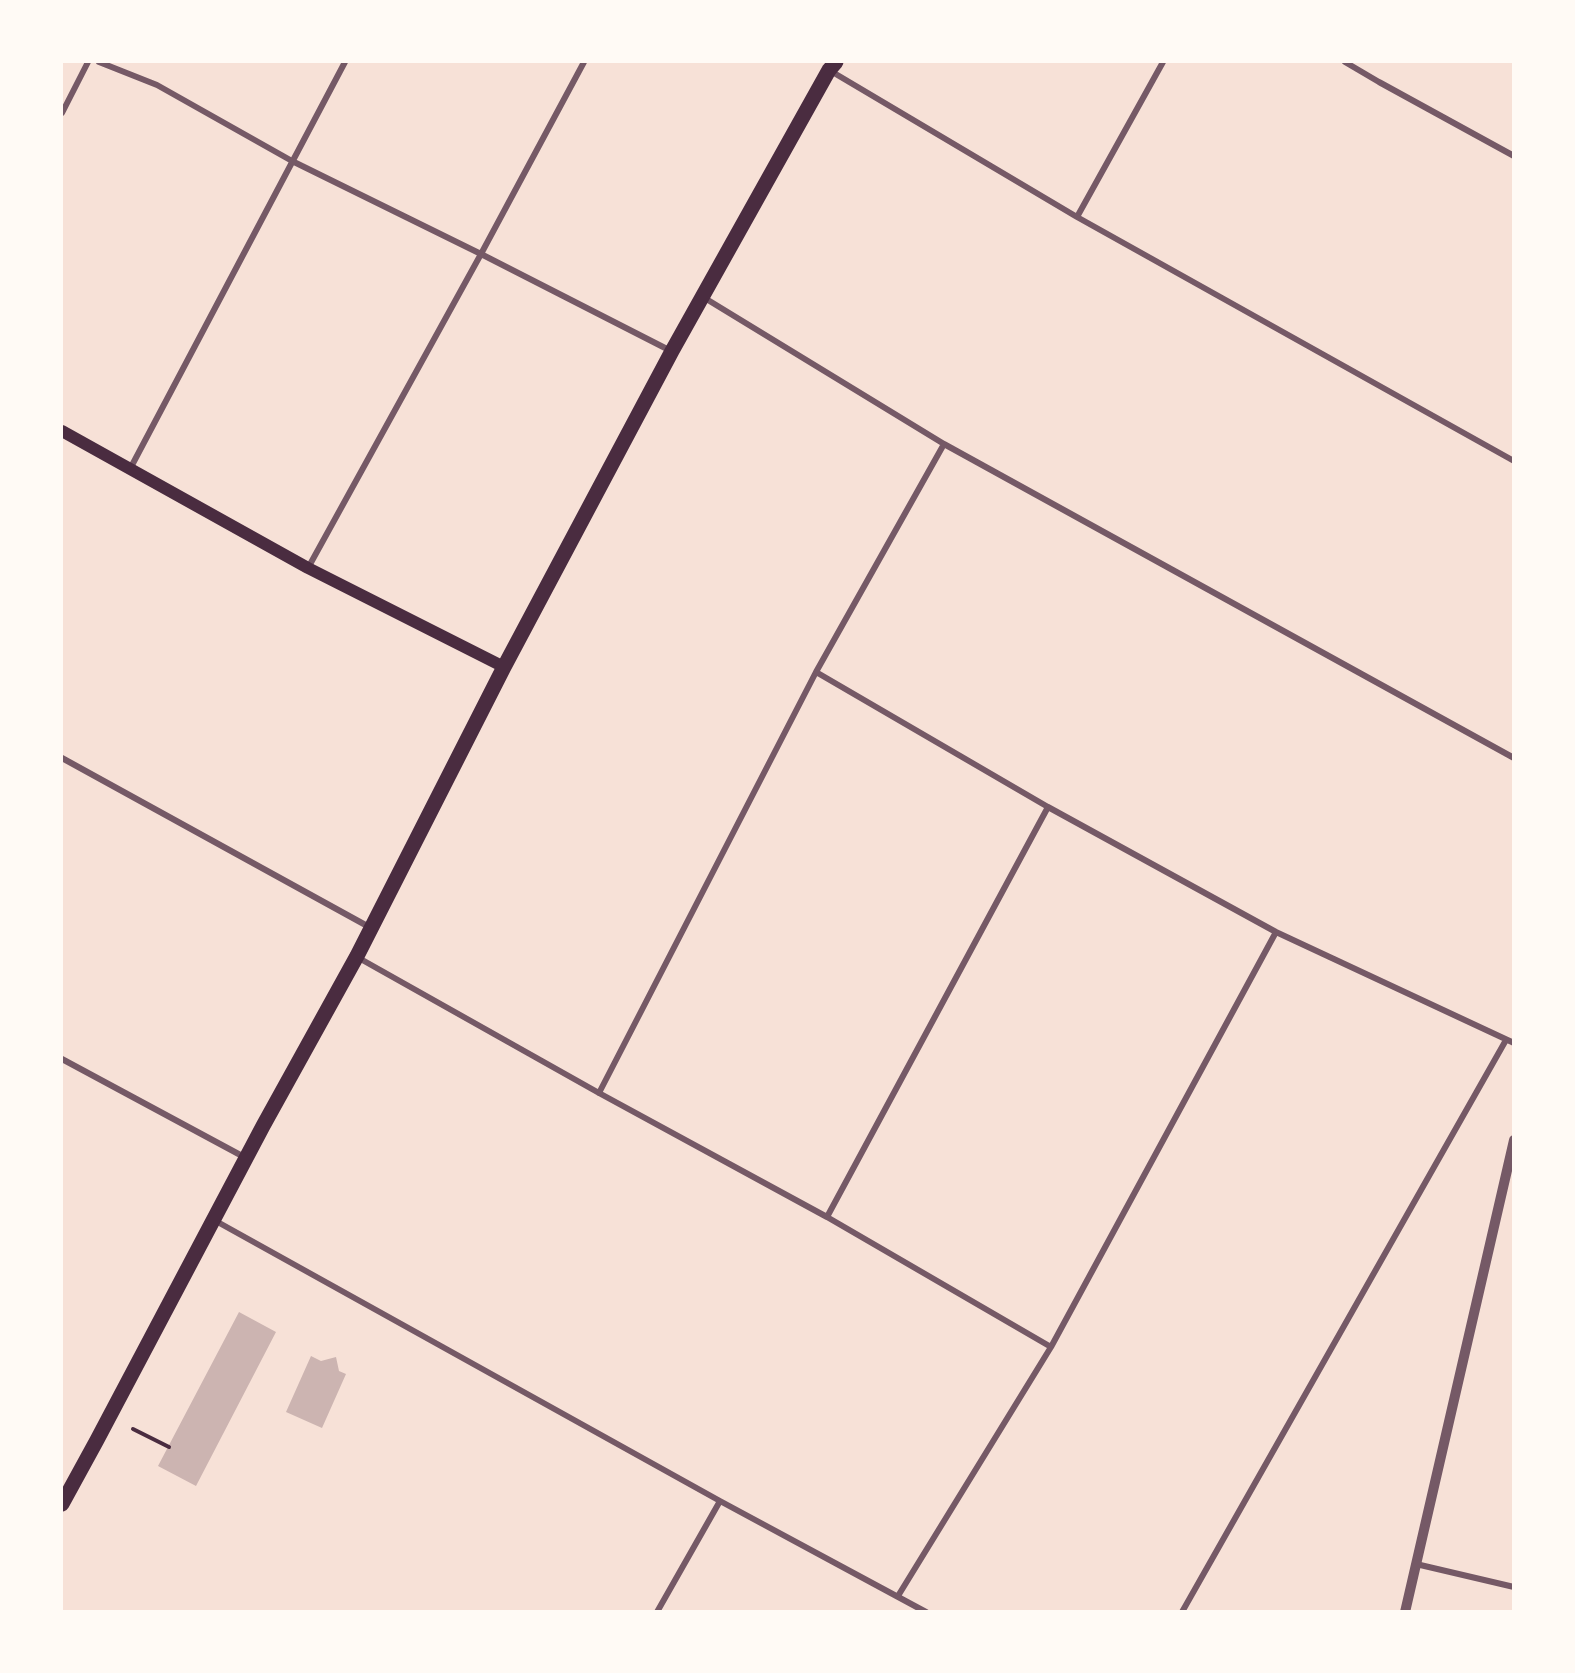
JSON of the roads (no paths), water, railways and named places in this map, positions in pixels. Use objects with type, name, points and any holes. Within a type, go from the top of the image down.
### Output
[{"type":"main road","points":[[62,1504],[246,1158],[357,956],[504,667],[672,351],[832,66]]},
{"type":"main road","points":[[62,431],[308,568],[504,667]]},
{"type":"street","points":[[62,113],[88,62]]},
{"type":"street","points":[[99,62],[157,85],[292,161],[672,351]]},
{"type":"street","points":[[130,469],[345,62]]},
{"type":"street","points":[[308,568],[584,62]]},
{"type":"street","points":[[1077,217],[1163,62]]},
{"type":"street","points":[[1345,62],[1514,156]]},
{"type":"street","points":[[832,66],[1077,217],[1514,460]]},
{"type":"street","points":[[703,297],[944,444],[1514,758]]},
{"type":"street","points":[[599,1093],[816,672],[944,444]]},
{"type":"street","points":[[816,672],[1048,807],[1276,932],[1514,1043]]},
{"type":"street","points":[[62,758],[371,928]]},
{"type":"street","points":[[827,1217],[1048,807]]},
{"type":"street","points":[[898,1596],[1052,1347],[1276,932]]},
{"type":"street","points":[[357,956],[599,1093],[827,1217],[1052,1347]]},
{"type":"street","points":[[1182,1611],[1506,1040]]},
{"type":"street","points":[[62,1059],[246,1158]]},
{"type":"street","points":[[1405,1611],[1514,1140]]},
{"type":"street","points":[[214,1220],[720,1501],[926,1611]]},
{"type":"street","points":[[657,1611],[720,1501]]},
{"type":"street","points":[[1415,1564],[1514,1587]]}]
